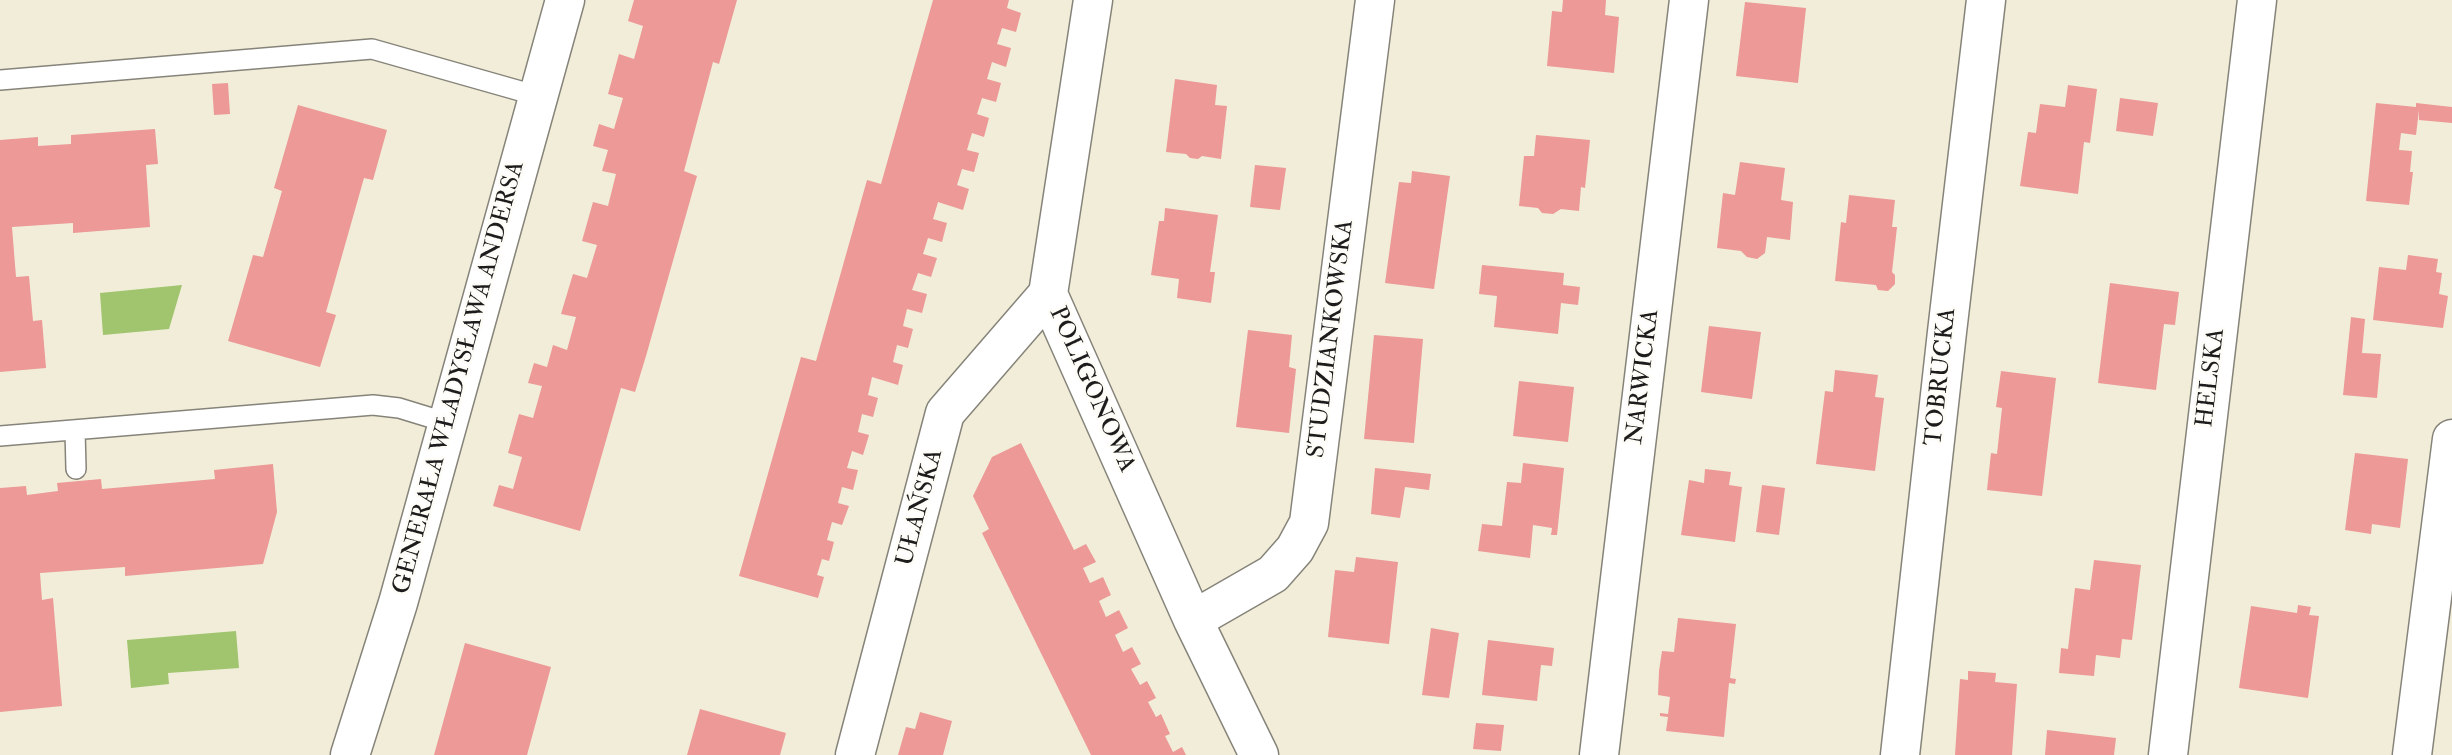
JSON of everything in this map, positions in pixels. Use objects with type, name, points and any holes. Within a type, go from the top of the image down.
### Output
[{"type":"street","name":"GENERAŁA WŁADYSŁAWA ANDERSA","points":[[350,755],[398,603],[565,0]]},
{"type":"street","name":"POLIGONOWA","points":[[1093,0],[1048,294],[1193,620],[1259,755]]},
{"type":"street","name":"STUDZIANKOWSKA","points":[[1193,620],[1273,574],[1295,549],[1309,523],[1376,0]]},
{"type":"street","name":"NARWICKA","points":[[1599,755],[1689,0]]},
{"type":"street","name":"TOBRUCKA","points":[[1900,755],[1986,0]]},
{"type":"street","name":"HELSKA","points":[[2168,755],[2257,0]]},
{"type":"street","name":"UŁAŃSKA","points":[[855,755],[945,413],[1048,294]]},
{"type":"street","points":[[2412,755],[2452,439]]},
{"type":"lane","points":[[0,80],[372,49],[538,96]]},
{"type":"lane","points":[[0,436],[373,405],[400,408],[448,423]]},
{"type":"lane","points":[[75,430],[76,469]]},
{"type":"green space","points":[[182,285],[169,329],[103,335],[100,293]]},
{"type":"green space","points":[[236,631],[239,668],[168,673],[169,684],[131,688],[127,640]]},
{"type":"building","points":[[634,0],[737,0],[719,64],[713,62],[684,171],[697,176],[646,356],[635,392],[621,388],[580,531],[493,506],[499,485],[513,489],[522,457],[508,453],[519,414],[533,418],[542,386],[528,383],[534,363],[547,367],[553,345],[567,350],[576,317],[561,314],[573,274],[587,278],[597,245],[582,241],[593,202],[608,206],[616,174],[602,171],[608,150],[593,146],[599,124],[614,129],[623,98],[608,94],[619,54],[634,59],[643,26],[628,21]]},
{"type":"building","points":[[933,0],[1009,0],[1007,8],[1021,13],[1016,32],[1002,28],[997,44],[1011,48],[1006,67],[992,62],[987,79],[1001,83],[996,102],[982,98],[977,114],[989,118],[984,137],[972,133],[967,150],[979,153],[974,172],[962,169],[957,185],[969,189],[963,210],[938,202],[933,219],[947,223],[942,242],[928,238],[923,254],[937,258],[931,277],[918,273],[912,290],[927,294],[922,313],[907,309],[903,326],[913,329],[908,348],[897,345],[893,362],[903,365],[898,385],[872,377],[868,395],[878,398],[873,417],[862,414],[858,432],[869,435],[863,455],[852,451],[847,468],[858,470],[853,490],[842,487],[838,503],[849,506],[842,525],[832,522],[827,540],[834,542],[829,561],[822,559],[817,575],[824,577],[818,598],[739,576],[801,357],[816,361],[867,180],[881,184]]},
{"type":"building","points":[[1563,0],[1606,0],[1605,15],[1619,17],[1614,73],[1547,66],[1552,11],[1562,12]]},
{"type":"building","points":[[1745,2],[1806,8],[1798,83],[1736,76]]},
{"type":"building","points":[[1175,79],[1217,85],[1215,105],[1227,106],[1221,159],[1202,156],[1198,159],[1190,158],[1186,154],[1166,152]]},
{"type":"building","points":[[228,83],[230,114],[214,115],[212,84]]},
{"type":"building","points":[[2068,85],[2097,89],[2090,143],[2084,142],[2078,194],[2020,186],[2028,132],[2036,133],[2040,104],[2065,107]]},
{"type":"building","points":[[2120,98],[2158,103],[2153,136],[2116,131]]},
{"type":"building","points":[[2376,103],[2416,107],[2416,103],[2452,107],[2452,123],[2419,120],[2419,110],[2416,135],[2401,133],[2399,150],[2412,151],[2410,172],[2413,172],[2409,205],[2366,201]]},
{"type":"building","points":[[298,105],[387,130],[373,180],[364,178],[326,312],[336,315],[320,367],[228,341],[253,255],[263,257],[282,191],[274,188]]},
{"type":"building","points":[[155,129],[158,164],[146,165],[150,227],[73,233],[73,223],[12,227],[16,277],[29,276],[33,321],[42,320],[46,368],[0,372],[0,140],[38,137],[38,146],[71,144],[71,135]]},
{"type":"building","points":[[1536,135],[1590,140],[1585,188],[1581,187],[1579,211],[1561,209],[1553,214],[1542,213],[1538,208],[1519,206],[1524,156],[1534,156]]},
{"type":"building","points":[[1740,162],[1785,168],[1781,200],[1793,202],[1790,240],[1767,237],[1765,253],[1757,259],[1747,257],[1741,251],[1717,248],[1723,193],[1735,195]]},
{"type":"building","points":[[1255,165],[1286,168],[1280,210],[1250,207]]},
{"type":"building","points":[[1412,171],[1450,176],[1434,289],[1385,283],[1399,182],[1411,183]]},
{"type":"building","points":[[1849,195],[1895,200],[1892,227],[1897,227],[1892,272],[1895,275],[1895,284],[1888,291],[1878,290],[1876,285],[1835,281],[1841,222],[1846,223]]},
{"type":"building","points":[[1165,208],[1218,215],[1210,272],[1215,272],[1211,303],[1177,298],[1179,279],[1151,275],[1159,221],[1164,221]]},
{"type":"building","points":[[2408,255],[2438,259],[2436,272],[2442,273],[2439,294],[2448,296],[2443,328],[2373,320],[2379,267],[2406,270]]},
{"type":"building","points":[[1482,265],[1564,273],[1563,285],[1580,287],[1578,305],[1561,303],[1558,334],[1494,327],[1497,296],[1479,294]]},
{"type":"building","points":[[2110,283],[2179,292],[2175,325],[2164,324],[2156,390],[2098,383]]},
{"type":"building","points":[[2351,317],[2365,319],[2362,353],[2381,354],[2377,398],[2343,395]]},
{"type":"building","points":[[1709,326],[1761,332],[1752,399],[1701,392]]},
{"type":"building","points":[[1248,330],[1292,335],[1289,367],[1296,369],[1289,433],[1236,427]]},
{"type":"building","points":[[1374,335],[1423,339],[1414,443],[1364,439]]},
{"type":"building","points":[[1835,370],[1878,375],[1875,397],[1884,398],[1875,471],[1816,464],[1825,391],[1833,392]]},
{"type":"building","points":[[2001,371],[2056,378],[2042,496],[1987,490],[1991,453],[1997,454],[2002,408],[1996,407]]},
{"type":"building","points":[[1519,381],[1574,387],[1568,442],[1513,436]]},
{"type":"building","points":[[1021,443],[1074,550],[1086,544],[1096,562],[1083,568],[1090,583],[1103,577],[1111,595],[1099,601],[1106,617],[1119,610],[1128,628],[1115,635],[1123,652],[1132,647],[1141,664],[1131,669],[1140,685],[1147,681],[1156,698],[1148,702],[1156,717],[1161,714],[1170,734],[1165,736],[1173,752],[1182,747],[1186,755],[1091,755],[982,533],[989,529],[973,496],[992,457]]},
{"type":"building","points":[[2355,453],[2408,459],[2400,528],[2372,524],[2371,534],[2345,530]]},
{"type":"building","points":[[1523,463],[1564,468],[1557,535],[1551,535],[1552,528],[1533,525],[1530,558],[1478,551],[1482,524],[1502,526],[1507,482],[1521,483]]},
{"type":"building","points":[[273,464],[277,512],[263,564],[125,576],[125,567],[40,573],[42,600],[53,598],[62,706],[0,712],[0,488],[26,486],[27,495],[58,491],[57,483],[101,479],[102,489],[215,479],[214,470]]},
{"type":"building","points":[[1375,468],[1431,474],[1429,490],[1405,487],[1400,518],[1371,514]]},
{"type":"building","points":[[1705,469],[1731,472],[1729,485],[1742,487],[1735,542],[1681,535],[1689,480],[1704,483]]},
{"type":"building","points":[[1762,485],[1785,488],[1779,535],[1756,532]]},
{"type":"building","points":[[1356,557],[1398,562],[1389,644],[1328,637],[1335,570],[1354,572]]},
{"type":"building","points":[[2094,560],[2141,565],[2132,640],[2122,639],[2120,658],[2096,655],[2094,676],[2059,673],[2061,648],[2068,649],[2075,588],[2090,590]]},
{"type":"building","points":[[2298,605],[2311,607],[2309,615],[2319,616],[2308,698],[2239,688],[2251,606],[2297,613]]},
{"type":"building","points":[[1678,618],[1736,624],[1730,678],[1736,679],[1735,684],[1729,683],[1724,737],[1666,731],[1668,717],[1660,716],[1660,713],[1668,714],[1670,697],[1658,695],[1662,651],[1674,652]]},
{"type":"building","points":[[1431,628],[1459,633],[1449,698],[1422,695]]},
{"type":"building","points":[[1488,640],[1554,648],[1552,666],[1541,665],[1537,701],[1482,695]]},
{"type":"building","points":[[465,643],[551,667],[527,755],[434,755]]},
{"type":"building","points":[[1968,671],[1996,673],[1995,682],[2017,684],[2012,755],[1955,755],[1960,679],[1968,680]]},
{"type":"building","points":[[700,709],[786,733],[780,755],[687,755]]},
{"type":"building","points":[[920,712],[952,721],[943,755],[898,755],[906,727],[915,729]]},
{"type":"building","points":[[1476,723],[1504,725],[1501,751],[1473,749]]},
{"type":"building","points":[[2047,730],[2116,738],[2114,755],[2045,755]]}]
